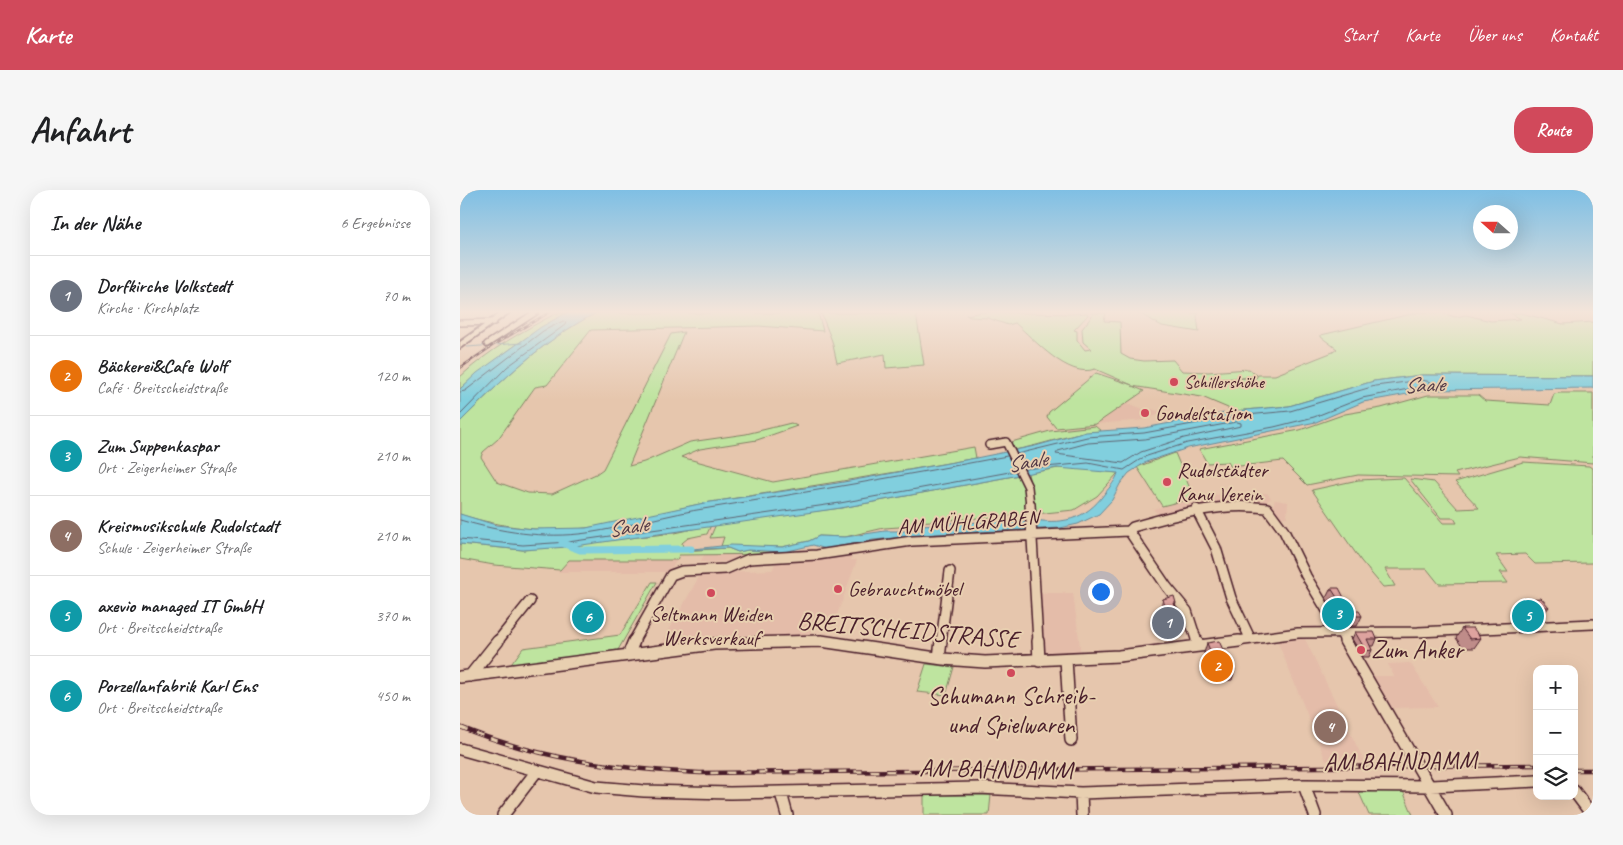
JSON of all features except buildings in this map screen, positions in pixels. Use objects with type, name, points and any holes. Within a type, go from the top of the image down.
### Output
[{"type":"street","points":[[487,344],[491,341]]},
{"type":"street","points":[[989,446],[1007,444],[1028,487],[1032,516],[1039,661]]},
{"type":"street","name":"AM MÜHLGRABEN","points":[[630,653],[630,647],[670,575],[682,571],[726,569],[749,559],[816,555],[912,542],[1033,532],[1128,531],[1196,510],[1236,505],[1267,508],[1284,531],[1306,576],[1341,632]]},
{"type":"street","points":[[1196,510],[1216,548],[1231,598],[1250,638]]},
{"type":"street","points":[[1128,531],[1162,580],[1187,611],[1198,645]]},
{"type":"street","points":[[939,658],[950,571]]},
{"type":"street","points":[[465,677],[530,601]]},
{"type":"street","name":"BREITSCHEIDSTRASSE","points":[[465,677],[547,667],[630,653],[714,644],[821,641],[939,658],[985,662],[1039,661],[1119,656],[1298,633],[1418,632],[1593,624]]},
{"type":"street","points":[[1341,632],[1446,815]]},
{"type":"street","points":[[1066,660],[1071,740]]},
{"type":"street","name":"AM BAHNDAMM","points":[[460,749],[536,772],[600,788],[632,791],[781,793],[980,788],[1081,794],[1304,785],[1431,786],[1533,781]]},
{"type":"street","points":[[503,815],[536,772]]},
{"type":"street","points":[[1304,785],[1315,815]]},
{"type":"street","points":[[781,793],[787,815]]},
{"type":"street","points":[[1081,794],[1082,815]]},
{"type":"street","points":[[1578,796],[1592,815]]},
{"type":"shaded area","points":[[1127,403],[1149,411],[1152,409],[1163,413],[1143,420],[1096,424]]},
{"type":"shaded area","points":[[1267,493],[1271,498],[1263,505],[1203,506],[1195,498],[1202,495]]},
{"type":"shaded area","points":[[1191,499],[1193,508],[1161,518],[1153,509]]},
{"type":"shaded area","points":[[1275,500],[1288,502],[1287,517],[1281,518],[1272,508]]},
{"type":"shaded area","points":[[852,552],[851,560],[857,560],[834,623],[816,621],[808,636],[707,639],[662,643],[701,573],[772,570],[778,559]]},
{"type":"shaded area","points":[[705,554],[744,554],[740,562],[700,562]]},
{"type":"shaded area","points":[[569,560],[677,560],[669,572],[558,572]]},
{"type":"shaded area","points":[[1040,593],[1073,593],[1081,654],[1042,655]]},
{"type":"shaded area","points":[[1304,637],[1364,761],[1326,761],[1277,640]]},
{"type":"shaded area","points":[[1410,663],[1438,707],[1387,708],[1370,676],[1394,676],[1388,664]]},
{"type":"green space","points":[[508,341],[522,341],[460,389],[460,377]]},
{"type":"green space","points":[[551,341],[582,341],[547,385],[535,387],[498,439],[483,452],[481,457],[497,482],[528,493],[552,494],[603,469],[667,341],[680,341],[629,466],[644,462],[690,442],[746,434],[791,423],[797,426],[757,440],[700,449],[681,457],[773,482],[974,447],[976,458],[711,502],[617,523],[585,528],[554,530],[523,528],[492,523],[460,514],[460,422],[507,376]]},
{"type":"green space","points":[[832,341],[920,341],[924,365],[886,368],[885,354],[837,363]]},
{"type":"green space","points":[[1035,341],[1078,341],[1085,350],[1091,349],[1083,341],[1121,341],[1121,354],[1130,359],[1144,361],[1173,360],[1182,371],[1208,372],[1249,369],[1257,375],[1255,377],[1219,379],[1256,378],[1258,375],[1275,375],[1337,349],[1327,341],[1593,341],[1593,376],[1422,375],[1374,381],[1289,406],[1235,411],[1202,397],[1132,386],[1144,391],[1096,424],[1056,428],[1047,417],[1049,412],[1096,373],[1132,385],[1095,369],[1085,371],[1074,368],[1063,363]]},
{"type":"green space","points":[[1593,393],[1593,463],[1520,457],[1455,473],[1458,477],[1358,475],[1307,485],[1283,461],[1231,467],[1228,462],[1207,463],[1199,449],[1300,430],[1345,414],[1381,408],[1428,395],[1478,395],[1485,401],[1550,405],[1554,394]]},
{"type":"green space","points":[[1095,426],[1101,431],[1079,434],[1014,450],[1008,443],[1050,431]]},
{"type":"green space","name":"Rudolstädter Kanu Verein","points":[[1175,453],[1194,498],[1162,506],[1137,467]]},
{"type":"green space","points":[[1523,462],[1589,466],[1593,469],[1593,563],[1535,564],[1525,554],[1496,555],[1508,572],[1500,572],[1508,583],[1439,584],[1427,569],[1385,569],[1395,586],[1383,587],[1361,561],[1312,490],[1358,480],[1404,478],[1443,523],[1457,523],[1454,518],[1441,518],[1410,479],[1434,482],[1458,509],[1479,508],[1455,482]]},
{"type":"green space","points":[[1065,467],[1118,473],[1097,496],[1074,510],[1035,514],[1028,473]]},
{"type":"green space","points":[[1019,475],[1025,487],[1029,515],[915,522],[915,526],[884,528],[845,537],[819,536],[809,541],[782,547],[721,546],[724,537],[710,538],[716,524],[841,508]]},
{"type":"green space","points":[[711,525],[707,534],[688,538],[682,543],[684,551],[728,548],[738,552],[748,550],[788,552],[788,554],[679,555],[677,560],[569,560],[560,570],[494,565],[460,559],[460,544],[523,550],[674,533]]},
{"type":"green space","points":[[652,582],[657,582],[618,650],[509,667],[523,648],[620,635]]},
{"type":"green space","points":[[926,664],[954,667],[946,695],[917,692]]},
{"type":"green space","points":[[1358,790],[1403,791],[1413,815],[1369,815]]},
{"type":"green space","points":[[924,795],[991,795],[989,815],[924,815]]},
{"type":"water","points":[[521,341],[551,341],[507,376],[460,422],[460,389],[477,373]]},
{"type":"water","name":"Saale","points":[[1422,375],[1593,376],[1593,388],[1430,390],[1363,402],[1316,422],[1188,448],[1146,462],[1129,473],[1120,484],[1112,500],[1099,514],[1078,524],[1060,528],[936,534],[873,540],[826,549],[813,545],[784,552],[748,550],[738,552],[728,548],[683,550],[731,545],[782,547],[809,541],[819,536],[845,537],[885,531],[912,531],[922,525],[1026,521],[1028,519],[1062,521],[1081,515],[1089,510],[1111,486],[1118,473],[1057,468],[841,508],[568,547],[523,550],[460,544],[460,514],[496,525],[534,529],[586,528],[704,503],[838,483],[976,458],[1035,446],[1086,432],[1144,428],[1235,411],[1289,406],[1374,381]]},
{"type":"waterway","points":[[467,347],[522,343]]},
{"type":"waterway","name":"Saale","points":[[562,543],[580,550],[691,549]]},
{"type":"railway","points":[[460,368],[500,341]]},
{"type":"railway","points":[[460,727],[489,738],[548,755],[638,769],[700,773],[1533,765]]},
{"type":"railway","points":[[1578,770],[1593,770]]},
{"type":"place","name":"Schillershöhe","points":[[1174,382]]},
{"type":"place","name":"Gondelstation","points":[[1145,413]]},
{"type":"place","name":"Rudolstädter Kanu Verein","points":[[1167,482]]},
{"type":"place","name":"Gebrauchtmöbel","points":[[838,589]]},
{"type":"place","name":"Seltmann Weiden Werksverkauf","points":[[711,593]]},
{"type":"place","name":"Zum Suppenkaspar","points":[[1338,614]]},
{"type":"place","name":"axevio managed IT GmbH","points":[[1528,616]]},
{"type":"place","name":"Porzellanfabrik Karl Ens","points":[[588,617]]},
{"type":"place","name":"Dorfkirche Volkstedt","points":[[1168,623]]},
{"type":"place","name":"Zum Anker","points":[[1361,650]]},
{"type":"place","name":"Bäckerei&Cafe Wolf","points":[[1217,666]]},
{"type":"place","name":"Schumann Schreib- und Spielwaren","points":[[1011,673]]},
{"type":"place","name":"Kreismusikschule Rudolstadt","points":[[1330,727]]}]
